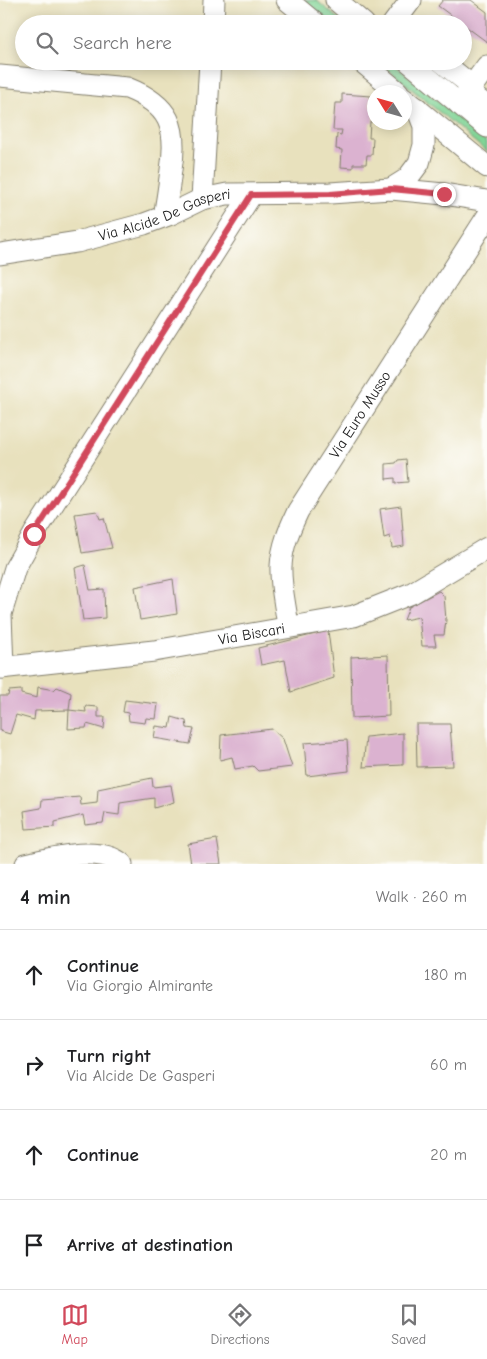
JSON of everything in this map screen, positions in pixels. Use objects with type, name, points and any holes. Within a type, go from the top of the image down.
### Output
[{"type":"street","points":[[213,15],[214,0]]},
{"type":"street","points":[[287,0],[305,15]]},
{"type":"street","points":[[336,0],[354,15]]},
{"type":"street","points":[[400,15],[410,0]]},
{"type":"street","points":[[466,94],[487,66]]},
{"type":"street","points":[[171,171],[174,184],[179,193],[195,202],[209,70]]},
{"type":"street","points":[[371,70],[389,85]]},
{"type":"street","points":[[424,70],[487,106]]},
{"type":"street","points":[[449,70],[487,127]]},
{"type":"street","points":[[0,76],[128,88],[143,94],[155,102],[166,114],[172,127],[174,150],[164,216]]},
{"type":"street","points":[[412,104],[487,167]]},
{"type":"street","points":[[391,189],[407,179],[418,163],[424,145],[424,126],[412,105]]},
{"type":"street","name":"Via Alcide De Gasperi","points":[[0,254],[77,242],[144,224],[195,202],[227,194],[330,194],[391,189],[444,194],[487,201]]},
{"type":"street","points":[[2,668],[1,614],[15,568],[251,195]]},
{"type":"street","name":"Via Euro Musso","points":[[288,627],[281,564],[290,528],[298,510],[487,217]]},
{"type":"street","name":"Via Biscari","points":[[2,668],[154,651],[354,616],[412,593],[487,548]]},
{"type":"street","points":[[26,864],[54,858],[95,855],[104,856],[122,864]]},
{"type":"green space","points":[[304,0],[316,0],[334,15],[322,15]]},
{"type":"green space","points":[[389,70],[401,70],[487,142],[487,152],[412,89],[412,85],[407,85]]},
{"type":"building","points":[[443,0],[471,0],[487,12],[487,42],[472,31],[472,15],[450,15],[438,6]]},
{"type":"building","points":[[342,94],[367,96],[367,130],[370,130],[369,138],[373,138],[372,155],[367,155],[366,164],[353,164],[353,168],[341,167],[342,150],[336,149],[337,134],[341,135],[342,130],[333,130],[335,103],[342,103]]},
{"type":"building","points":[[406,459],[408,482],[395,483],[395,478],[386,479],[386,464]]},
{"type":"building","points":[[401,506],[404,546],[392,548],[390,536],[384,538],[380,509]]},
{"type":"building","points":[[97,511],[100,519],[104,518],[112,548],[82,553],[75,514]]},
{"type":"building","points":[[85,565],[90,590],[104,589],[105,618],[83,620],[75,568]]},
{"type":"building","points":[[173,579],[177,614],[140,620],[135,587]]},
{"type":"building","points":[[439,591],[444,596],[446,620],[444,635],[434,635],[436,646],[422,646],[419,617],[404,620],[409,607]]},
{"type":"building","points":[[328,631],[334,678],[291,692],[285,660],[261,665],[258,648]]},
{"type":"building","points":[[388,655],[389,716],[352,718],[351,657]]},
{"type":"building","points":[[38,687],[54,690],[57,687],[71,693],[69,710],[35,711],[34,720],[16,715],[10,734],[0,731],[0,696],[8,696],[9,691],[21,690],[21,694],[37,698]]},
{"type":"building","points":[[125,700],[158,704],[156,719],[146,718],[145,723],[129,721],[128,713],[123,712]]},
{"type":"building","points":[[85,706],[98,707],[98,717],[105,717],[104,729],[87,724],[86,728],[68,729],[69,710],[86,712]]},
{"type":"building","points":[[172,717],[186,721],[187,728],[194,729],[190,744],[154,738],[156,726],[170,728]]},
{"type":"building","points":[[416,724],[450,724],[453,766],[417,767]]},
{"type":"building","points":[[272,729],[283,739],[292,767],[258,771],[253,766],[235,769],[232,757],[220,760],[221,735]]},
{"type":"building","points":[[403,733],[403,765],[363,767],[366,737]]},
{"type":"building","points":[[347,740],[349,771],[307,776],[304,743]]},
{"type":"building","points":[[152,778],[153,787],[171,785],[174,802],[154,808],[154,798],[120,803],[119,815],[105,813],[103,823],[85,825],[83,815],[55,822],[55,827],[26,829],[24,811],[41,808],[42,800],[80,797],[81,805],[97,803],[98,789]]},
{"type":"building","points":[[217,839],[221,864],[191,864],[188,844]]},
{"type":"route","points":[[34,534],[251,195],[330,194],[391,189],[444,194]]}]
